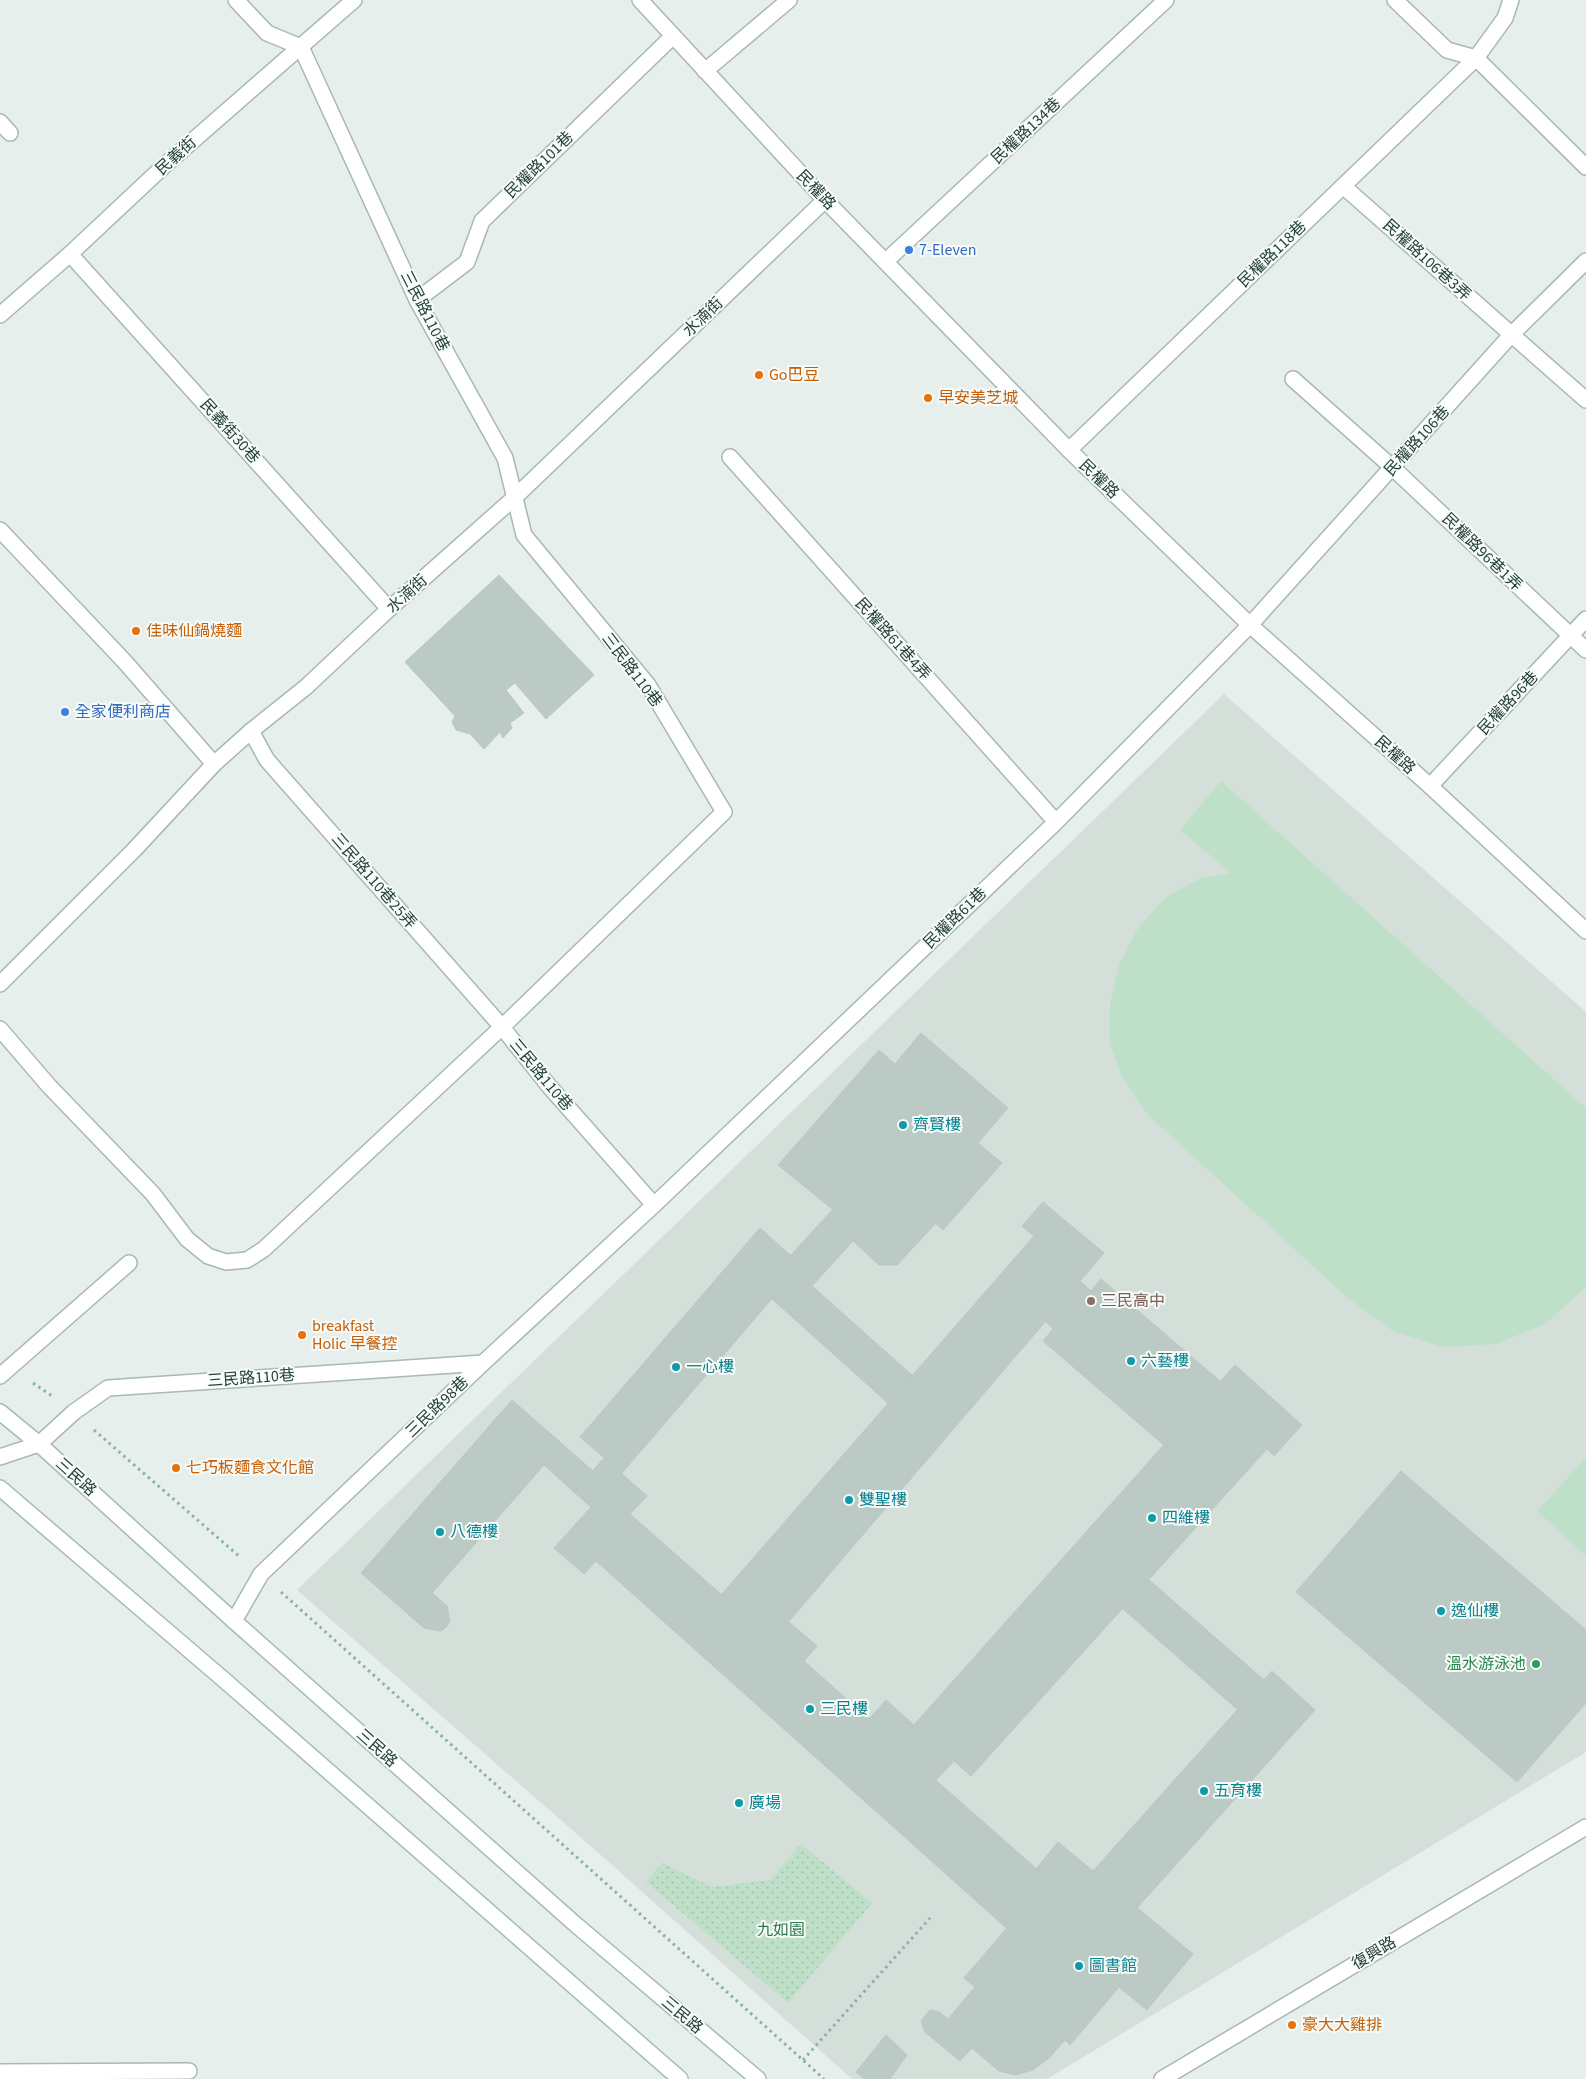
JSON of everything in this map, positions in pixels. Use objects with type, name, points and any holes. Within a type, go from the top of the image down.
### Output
[{"type":"street","points":[[236,0],[268,32],[301,47]]},
{"type":"street","name":"民義街","points":[[0,315],[70,254],[165,164],[354,0]]},
{"type":"street","name":"民權路","points":[[640,0],[825,200],[1069,450],[1250,625],[1430,786],[1586,931]]},
{"type":"street","points":[[705,71],[789,0]]},
{"type":"street","name":"民權路134巷","points":[[886,261],[1166,0]]},
{"type":"street","points":[[1395,0],[1447,50],[1476,58],[1586,167]]},
{"type":"street","name":"民權路118巷","points":[[1069,450],[1476,58],[1505,18],[1510,0]]},
{"type":"street","name":"民權路101巷","points":[[418,300],[468,262],[482,221],[673,36]]},
{"type":"street","name":"三民路110巷","points":[[301,47],[418,300],[505,458],[524,535],[648,685],[724,812],[502,1027],[549,1086],[654,1206]]},
{"type":"street","name":"民權路106巷3弄","points":[[1344,186],[1586,400]]},
{"type":"street","name":"水湳街","points":[[0,984],[134,850],[214,764],[306,686],[514,498],[825,200]]},
{"type":"street","name":"民義街30巷","points":[[70,254],[389,609]]},
{"type":"street","name":"民權路106巷","points":[[1250,625],[1394,468],[1512,335],[1586,260]]},
{"type":"street","name":"民權路96巷1弄","points":[[1294,379],[1394,468],[1586,650]]},
{"type":"street","name":"民權路61巷4弄","points":[[730,457],[1056,822]]},
{"type":"street","points":[[0,530],[125,662],[214,764]]},
{"type":"street","name":"民權路96巷","points":[[1430,786],[1586,619]]},
{"type":"street","name":"民權路61巷","points":[[654,1206],[1056,822],[1250,625]]},
{"type":"street","name":"三民路110巷25弄","points":[[251,731],[268,760],[502,1027]]},
{"type":"street","points":[[0,1029],[49,1086],[153,1194],[187,1239],[208,1256],[226,1262],[247,1260],[264,1249],[502,1027]]},
{"type":"street","name":"三民路98巷","points":[[234,1621],[261,1574],[483,1363],[654,1206]]},
{"type":"street","points":[[5,1371],[129,1264]]},
{"type":"street","name":"三民路110巷","points":[[39,1444],[74,1412],[108,1388],[483,1363]]},
{"type":"street","name":"三民路","points":[[0,1412],[39,1444],[234,1621],[575,1924],[758,2079]]},
{"type":"street","points":[[0,1457],[39,1444]]},
{"type":"street","points":[[0,1488],[223,1679],[680,2079]]},
{"type":"street","name":"復興路","points":[[1162,2079],[1586,1826]]},
{"type":"street","points":[[0,2072],[189,2071]]},
{"type":"path","points":[[5,1371],[74,1412],[261,1574],[824,2079]]},
{"type":"path","points":[[803,2060],[930,1918]]},
{"type":"shaded area","name":"三民高中","points":[[1224,694],[1586,1012],[1586,1752],[1047,2079],[852,2079],[602,1856],[297,1590]]},
{"type":"green space","points":[[1221,781],[1586,1108],[1586,1285],[1584,1289],[1545,1324],[1496,1344],[1443,1347],[1393,1331],[1350,1300],[1148,1115],[1121,1075],[1110,1043],[1110,1004],[1119,965],[1138,928],[1166,897],[1201,878],[1231,873],[1180,830]]},
{"type":"green space","points":[[1586,1458],[1586,1556],[1537,1511]]},
{"type":"green space","name":"九如園","points":[[801,1844],[872,1903],[788,2003],[646,1882],[662,1863],[712,1887],[770,1880]]},
{"type":"building","points":[[499,575],[594,675],[546,719],[515,683],[506,690],[524,713],[510,723],[512,728],[503,738],[500,732],[484,749],[470,734],[456,730],[452,722],[455,716],[405,662]]},
{"type":"building","name":"齊賢樓","points":[[921,1033],[1008,1108],[978,1143],[1002,1163],[943,1230],[881,1174],[842,1217],[778,1165],[879,1050],[895,1064]]},
{"type":"building","points":[[881,1174],[936,1223],[897,1265],[879,1265],[853,1241],[812,1286],[913,1376],[889,1404],[771,1298],[801,1265],[791,1255],[833,1209],[842,1217]]},
{"type":"building","name":"雙聖樓","points":[[1043,1202],[1104,1253],[773,1640],[721,1595],[1034,1236],[1022,1226]]},
{"type":"building","name":"一心樓","points":[[760,1228],[801,1265],[622,1473],[580,1437]]},
{"type":"building","name":"六藝樓","points":[[1101,1279],[1220,1381],[1164,1445],[1043,1341],[1053,1329],[1045,1321],[1080,1281],[1091,1291]]},
{"type":"building","name":"四維樓","points":[[1235,1365],[1302,1425],[1274,1456],[1267,1449],[971,1776],[954,1761],[936,1780],[896,1745]]},
{"type":"building","name":"八德樓","points":[[512,1400],[593,1471],[574,1492],[544,1465],[432,1593],[447,1606],[450,1621],[446,1627],[441,1631],[424,1628],[361,1573]]},
{"type":"building","name":"三民樓","points":[[604,1458],[647,1496],[630,1514],[773,1640],[789,1622],[817,1646],[804,1661],[869,1719],[886,1700],[914,1725],[896,1745],[1064,1893],[1022,1942],[596,1561],[584,1574],[554,1548],[591,1507],[574,1492]]},
{"type":"building","name":"逸仙樓","points":[[1401,1471],[1586,1630],[1586,1703],[1517,1782],[1296,1592]]},
{"type":"building","points":[[1148,1579],[1264,1680],[1238,1710],[1123,1609]]},
{"type":"building","name":"五育樓","points":[[1272,1671],[1315,1710],[1137,1908],[1093,1871]]},
{"type":"building","name":"圖書館","points":[[1058,1842],[1193,1954],[1147,2010],[1119,1987],[1070,2045],[1065,2040],[1049,2058],[1033,2070],[1016,2075],[999,2071],[972,2048],[960,2061],[925,2032],[921,2021],[930,2010],[939,2012],[948,2019],[975,1987],[964,1978],[1006,1929],[1022,1942],[1064,1893],[1036,1869]]},
{"type":"building","points":[[886,2035],[907,2055],[890,2079],[865,2079],[856,2072]]},
{"type":"place","name":"7-Eleven","points":[[909,250]]},
{"type":"place","name":"Go巴豆","points":[[759,375]]},
{"type":"place","name":"早安美芝城","points":[[928,398]]},
{"type":"place","name":"佳味仙鍋燒麵","points":[[136,631]]},
{"type":"place","name":"全家便利商店","points":[[65,712]]},
{"type":"place","name":"齊賢樓","points":[[903,1125]]},
{"type":"place","name":"三民高中","points":[[1091,1301]]},
{"type":"place","name":"breakfast Holic 早餐控","points":[[302,1335]]},
{"type":"place","name":"六藝樓","points":[[1131,1361]]},
{"type":"place","name":"一心樓","points":[[676,1367]]},
{"type":"place","name":"七巧板麵食文化館","points":[[176,1468]]},
{"type":"place","name":"雙聖樓","points":[[849,1500]]},
{"type":"place","name":"四維樓","points":[[1152,1518]]},
{"type":"place","name":"八德樓","points":[[440,1532]]},
{"type":"place","name":"逸仙樓","points":[[1441,1611]]},
{"type":"place","name":"溫水游泳池","points":[[1536,1664]]},
{"type":"place","name":"三民樓","points":[[810,1709]]},
{"type":"place","name":"五育樓","points":[[1204,1791]]},
{"type":"place","name":"廣場","points":[[739,1803]]},
{"type":"place","name":"圖書館","points":[[1079,1966]]},
{"type":"place","name":"豪大大雞排","points":[[1292,2025]]}]
